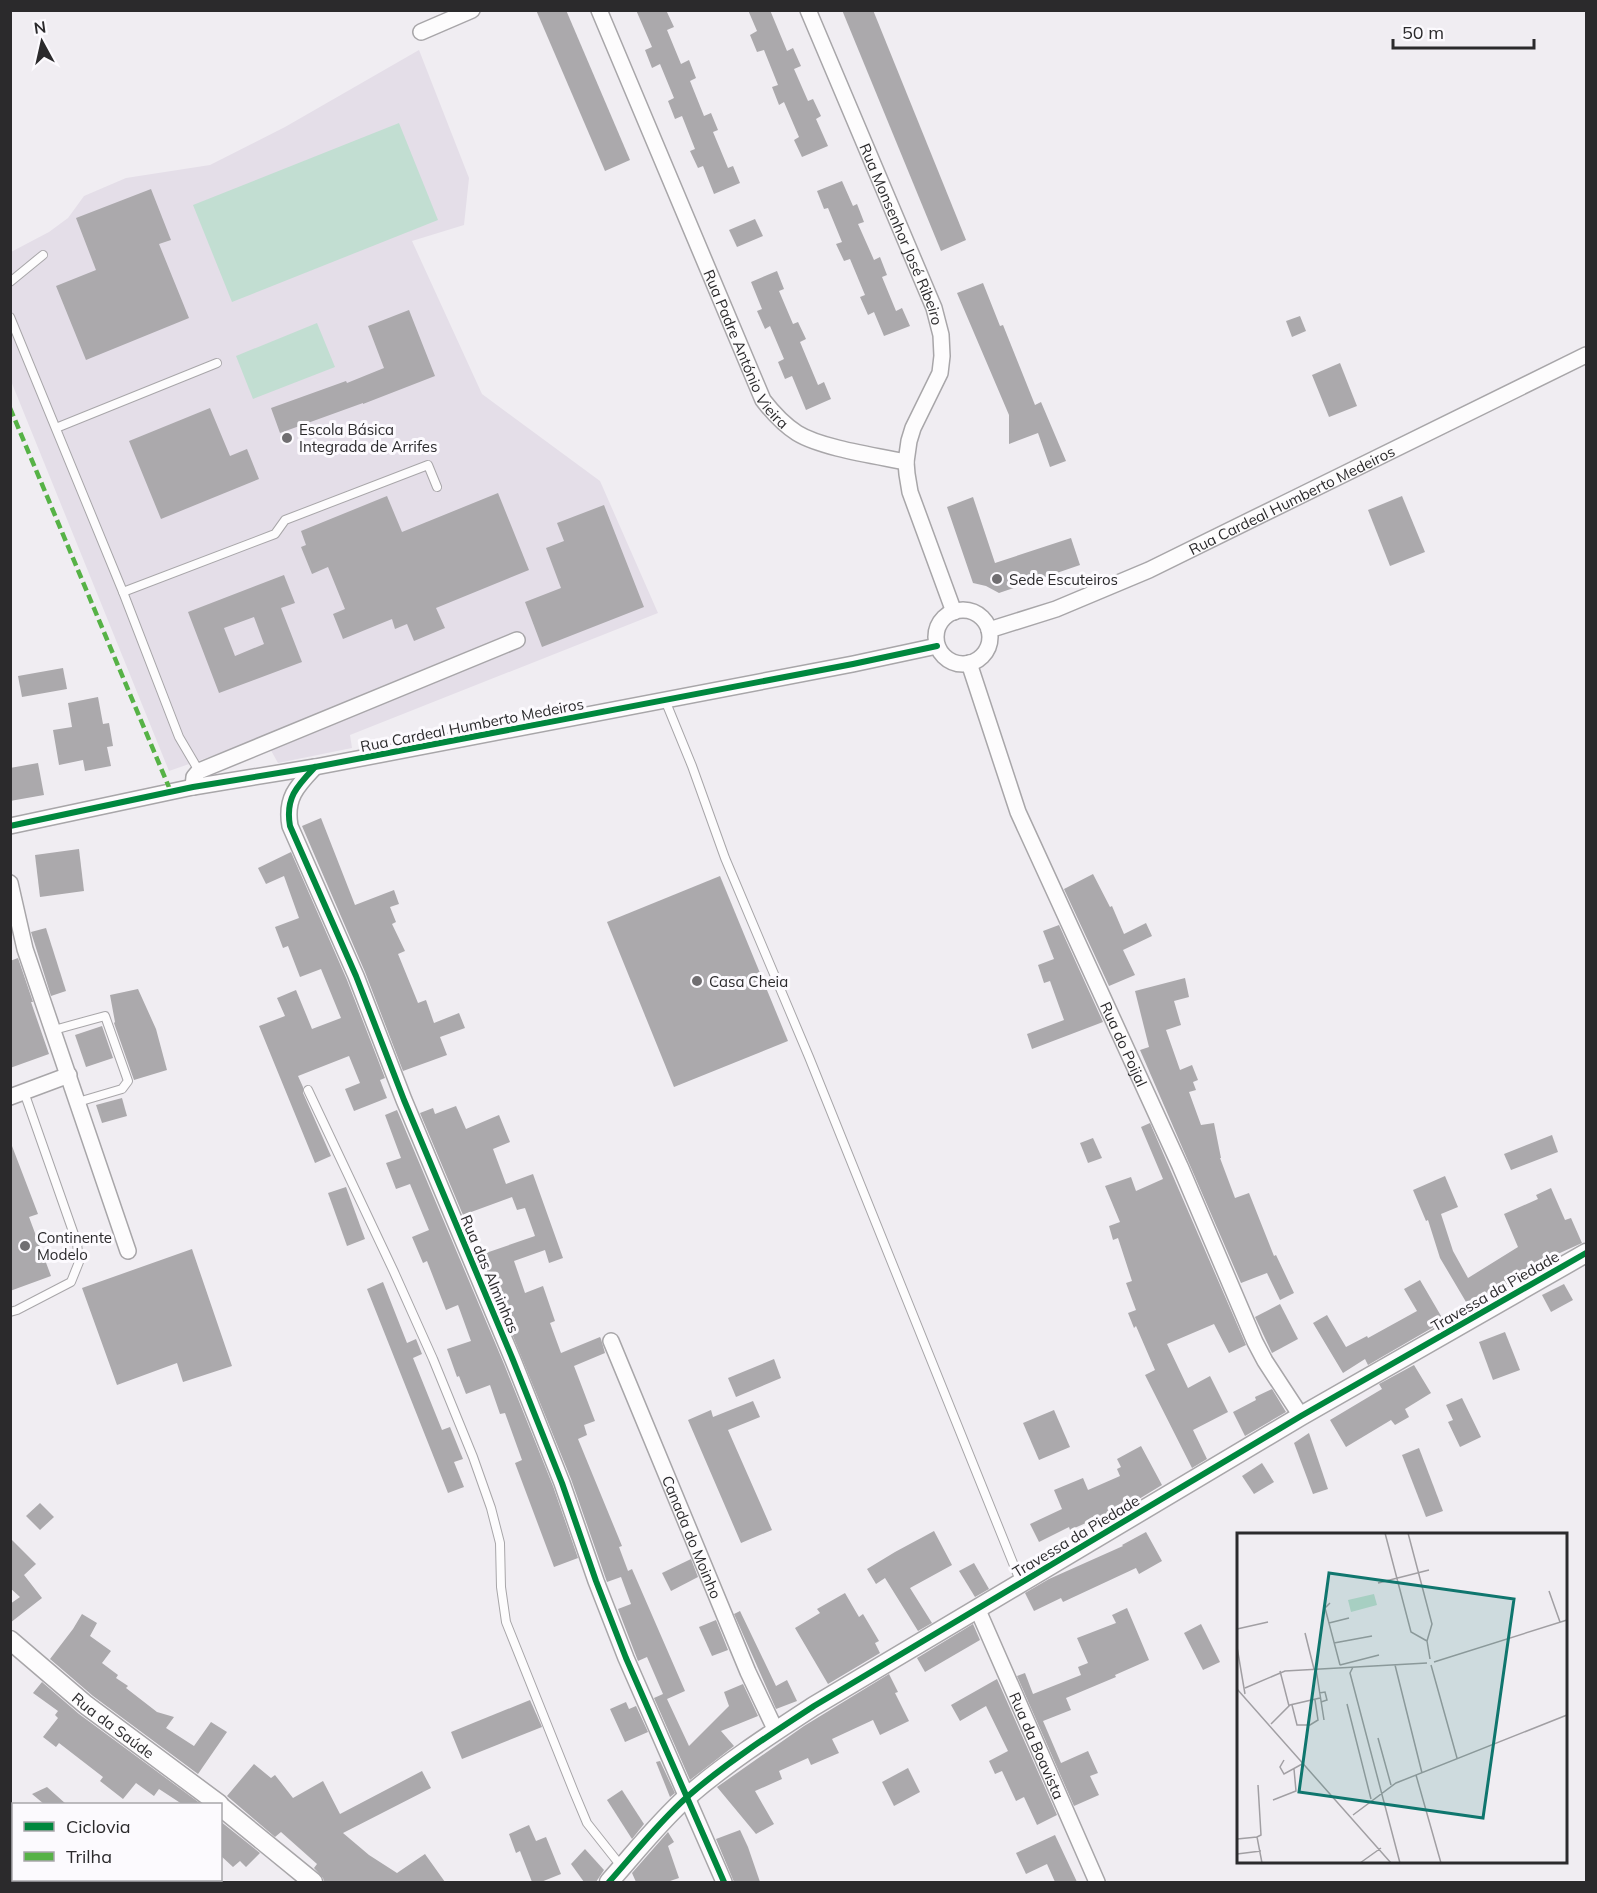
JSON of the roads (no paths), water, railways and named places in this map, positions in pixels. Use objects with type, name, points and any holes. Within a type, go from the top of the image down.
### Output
[{"type":"street","points":[[421,32],[472,10]]},
{"type":"street","name":"Rua Padre António Vieira","points":[[599,10],[763,400],[777,417],[799,434],[822,444],[906,462]]},
{"type":"street","name":"Rua Monsenhor José Ribeiro","points":[[808,10],[934,308],[941,335],[940,373],[913,428],[906,462]]},
{"type":"street","name":"Rua Cardeal Humberto Medeiros","points":[[989,630],[1056,609],[1149,570],[1587,355]]},
{"type":"street","points":[[906,462],[910,492],[954,612]]},
{"type":"street","points":[[965,610],[976,613],[984,620],[989,630],[990,641],[986,651],[979,659],[969,663],[953,662],[946,658],[937,646],[936,635],[939,625],[945,617],[954,612],[965,610]]},
{"type":"street","points":[[193,787],[194,777],[199,771],[517,640]]},
{"type":"street","name":"Rua Cardeal Humberto Medeiros","points":[[10,826],[193,787],[315,767],[937,646]]},
{"type":"street","name":"Rua do Poijal","points":[[969,663],[1018,812],[1180,1166],[1255,1342],[1301,1416]]},
{"type":"street","points":[[246,752],[260,777]]},
{"type":"street","name":"Rua das Alminhas","points":[[315,767],[298,784],[291,799],[288,815],[290,826],[356,976],[404,1100],[513,1360],[562,1483],[626,1658],[724,1882]]},
{"type":"street","points":[[10,882],[25,949],[129,1251]]},
{"type":"street","points":[[17,1094],[69,1075]]},
{"type":"street","name":"Travessa da Piedade","points":[[609,1882],[687,1797],[776,1731],[814,1706],[1301,1416],[1587,1253]]},
{"type":"street","name":"Canada do Moinho","points":[[611,1341],[748,1672],[776,1731]]},
{"type":"street","name":"Rua da Boavista","points":[[977,1608],[1097,1882]]},
{"type":"street","name":"Rua da Saúde","points":[[10,1640],[86,1705],[217,1803]]},
{"type":"street","name":"Rua da Saúde","points":[[222,1807],[313,1882]]},
{"type":"lane","points":[[10,282],[43,255]]},
{"type":"lane","points":[[10,317],[123,592],[179,737],[199,771]]},
{"type":"lane","points":[[56,428],[217,363]]},
{"type":"lane","points":[[123,592],[275,534],[285,520],[428,465],[437,487]]},
{"type":"lane","points":[[665,700],[692,765],[725,858],[813,1068],[1021,1583]]},
{"type":"lane","points":[[54,1030],[105,1016],[129,1081],[123,1089],[78,1102]]},
{"type":"lane","points":[[308,1090],[424,1338],[473,1457],[491,1508],[500,1543],[501,1587],[506,1622],[573,1792],[587,1822],[622,1867]]},
{"type":"lane","points":[[10,1312],[72,1282],[79,1262],[77,1243],[17,1094]]},
{"type":"place","name":"Escola Básica Integrada de Arrifes","points":[[287,438]]},
{"type":"place","name":"Sede Escuteiros","points":[[997,579]]},
{"type":"place","name":"Casa Cheia","points":[[697,981]]},
{"type":"place","name":"Continente Modelo","points":[[25,1246]]}]
